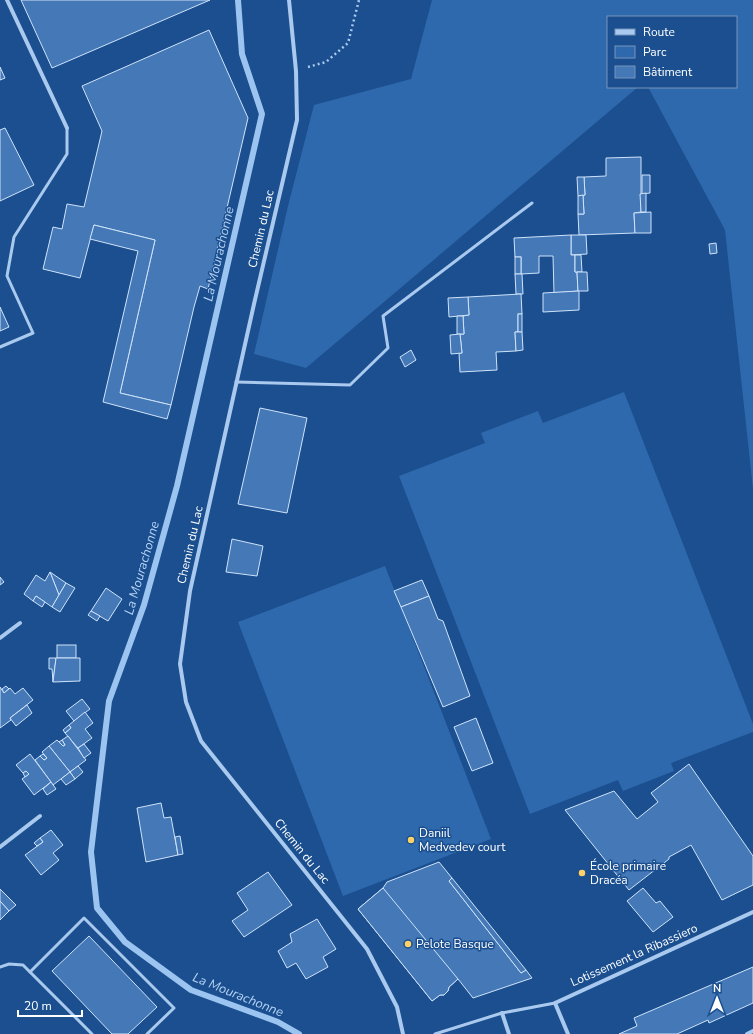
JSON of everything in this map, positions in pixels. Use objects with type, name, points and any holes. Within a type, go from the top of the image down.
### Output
[{"type":"street","points":[[7,0],[67,128]]},
{"type":"street","name":"Chemin du Lac","points":[[289,0],[296,71],[297,120],[236,382],[190,591],[180,664],[186,702],[201,741],[367,948],[397,1006],[403,1034]]},
{"type":"street","points":[[0,638],[20,623]]},
{"type":"street","points":[[0,847],[40,816]]},
{"type":"street","name":"Lotissement la Ribassiero","points":[[555,1003],[753,912]]},
{"type":"street","points":[[555,1003],[568,1034]]},
{"type":"street","points":[[502,1013],[509,1034]]},
{"type":"street","points":[[747,1034],[753,1031]]},
{"type":"lane","points":[[0,347],[33,333],[7,276],[14,237],[67,154],[67,128]]},
{"type":"lane","points":[[236,382],[350,385],[388,348],[383,316],[532,203]]},
{"type":"lane","points":[[30,972],[84,918],[174,1008],[147,1034]]},
{"type":"lane","points":[[0,967],[9,964],[23,965],[92,1034]]},
{"type":"lane","points":[[435,1034],[502,1013],[555,1003]]},
{"type":"path","points":[[296,71],[326,62],[348,43],[359,0]]},
{"type":"green space","points":[[432,0],[753,0],[753,489],[725,230],[649,88],[737,88],[737,16],[607,16],[607,88],[637,88],[306,368],[254,354],[288,206],[314,105],[411,79]]},
{"type":"green space","points":[[624,392],[753,724],[753,732],[671,763],[674,771],[623,791],[618,780],[530,814],[399,476],[485,443],[481,433],[538,411],[543,423]]},
{"type":"green space","points":[[385,566],[491,839],[343,896],[238,622]]},
{"type":"building","points":[[21,0],[210,0],[52,68]]},
{"type":"building","points":[[209,30],[248,118],[208,289],[200,286],[171,405],[120,393],[155,240],[94,225],[80,278],[43,269],[53,227],[62,229],[67,204],[84,207],[102,131],[82,86]]},
{"type":"building","points":[[0,67],[5,78],[0,80]]},
{"type":"building","points":[[5,128],[34,185],[0,201],[0,130]]},
{"type":"building","points":[[641,157],[641,212],[634,213],[635,233],[579,235],[578,214],[584,214],[584,177],[606,176],[606,158]]},
{"type":"building","points":[[642,175],[650,175],[650,193],[642,194]]},
{"type":"building","points":[[577,177],[584,177],[585,195],[578,196]]},
{"type":"building","points":[[646,193],[646,212],[641,212],[640,194]]},
{"type":"building","points":[[583,195],[584,214],[578,214],[578,196]]},
{"type":"building","points":[[651,212],[651,233],[635,233],[634,213]]},
{"type":"building","points":[[94,225],[155,240],[120,393],[171,405],[167,419],[103,402],[138,251],[90,239]]},
{"type":"building","points":[[571,235],[586,235],[587,254],[571,255]]},
{"type":"building","points":[[571,235],[571,255],[575,255],[575,272],[577,272],[578,291],[554,293],[553,256],[539,256],[539,273],[521,274],[521,257],[515,257],[514,238]]},
{"type":"building","points":[[716,243],[717,253],[710,254],[709,244]]},
{"type":"building","points":[[575,255],[581,255],[582,272],[575,272]]},
{"type":"building","points":[[515,257],[521,257],[521,274],[515,274]]},
{"type":"building","points":[[577,272],[587,272],[588,291],[578,291]]},
{"type":"building","points":[[515,274],[522,274],[523,294],[516,294]]},
{"type":"building","points":[[579,291],[579,310],[543,312],[543,293]]},
{"type":"building","points":[[521,294],[522,314],[518,314],[518,332],[515,332],[516,351],[496,352],[497,370],[460,372],[459,353],[462,353],[460,334],[464,334],[463,316],[469,315],[468,297]]},
{"type":"building","points":[[468,297],[469,315],[449,317],[448,298]]},
{"type":"building","points":[[0,307],[9,327],[0,331]]},
{"type":"building","points":[[518,314],[522,314],[522,332],[518,332]]},
{"type":"building","points":[[457,316],[463,316],[464,334],[457,334]]},
{"type":"building","points":[[515,332],[522,332],[523,350],[516,351]]},
{"type":"building","points":[[460,334],[462,353],[451,354],[450,335]]},
{"type":"building","points":[[411,350],[416,360],[405,367],[400,357]]},
{"type":"building","points":[[260,408],[307,418],[287,513],[238,504]]},
{"type":"building","points":[[232,539],[263,546],[257,576],[226,572]]},
{"type":"building","points":[[50,572],[66,583],[59,595]]},
{"type":"building","points":[[50,572],[59,595],[52,607],[36,596],[33,601],[24,594],[36,575],[45,581]]},
{"type":"building","points":[[0,577],[4,582],[0,585]]},
{"type":"building","points":[[422,580],[429,596],[401,607],[394,591]]},
{"type":"building","points":[[66,583],[75,588],[60,612],[52,607]]},
{"type":"building","points":[[106,588],[122,599],[108,621],[91,611]]},
{"type":"building","points":[[36,596],[45,602],[42,607],[33,601]]},
{"type":"building","points":[[429,596],[438,619],[443,621],[470,696],[443,707],[401,607]]},
{"type":"building","points":[[91,611],[100,616],[97,621],[88,615]]},
{"type":"building","points":[[57,645],[76,645],[76,658],[57,658]]},
{"type":"building","points":[[49,658],[56,658],[53,682],[52,669],[49,669]]},
{"type":"building","points":[[56,658],[80,658],[80,681],[53,682]]},
{"type":"building","points":[[6,686],[9,689],[4,693],[2,689]]},
{"type":"building","points":[[0,687],[4,693],[10,688],[15,694],[23,688],[33,700],[0,728]]},
{"type":"building","points":[[82,699],[90,709],[74,721],[66,711]]},
{"type":"building","points":[[27,705],[32,713],[16,726],[10,718]]},
{"type":"building","points":[[85,712],[93,723],[85,729],[92,738],[78,748],[65,733],[71,728],[69,725]]},
{"type":"building","points":[[476,718],[493,763],[472,771],[454,727]]},
{"type":"building","points":[[69,725],[71,728],[65,733],[63,730]]},
{"type":"building","points":[[68,736],[86,760],[70,772],[49,746],[57,740],[63,746],[65,745],[62,740]]},
{"type":"building","points":[[62,740],[65,745],[63,746],[59,742]]},
{"type":"building","points":[[84,744],[91,753],[84,758],[78,748]]},
{"type":"building","points":[[49,746],[70,772],[53,785],[35,760],[40,756],[44,760],[47,758],[42,752]]},
{"type":"building","points":[[30,754],[51,782],[34,795],[22,779],[29,774],[26,771],[23,773],[16,765]]},
{"type":"building","points":[[43,754],[47,758],[44,760],[40,756]]},
{"type":"building","points":[[689,764],[753,856],[753,885],[722,900],[691,845],[669,857],[669,859],[629,890],[565,810],[614,791],[637,819],[658,802],[651,793]]},
{"type":"building","points":[[78,766],[83,772],[75,779],[70,772]]},
{"type":"building","points":[[26,771],[29,774],[25,777],[23,773]]},
{"type":"building","points":[[70,772],[75,779],[66,785],[61,779]]},
{"type":"building","points":[[51,782],[56,789],[47,795],[43,789]]},
{"type":"building","points":[[161,803],[164,818],[171,817],[178,855],[146,862],[137,808]]},
{"type":"building","points":[[51,830],[63,845],[53,853],[59,860],[41,875],[25,855],[43,842],[40,838]]},
{"type":"building","points":[[180,836],[183,854],[178,855],[175,837]]},
{"type":"building","points":[[40,838],[43,842],[37,846],[34,843]]},
{"type":"building","points":[[439,862],[452,878],[449,881],[521,973],[526,970],[532,978],[473,998],[458,979],[449,987],[448,991],[444,995],[440,995],[432,1001],[358,909],[383,888],[387,882]]},
{"type":"building","points":[[268,872],[292,905],[244,937],[232,921],[248,910],[237,893]]},
{"type":"building","points":[[452,878],[526,970],[521,973],[449,881]]},
{"type":"building","name":"Pelote Basque","points":[[383,888],[458,979],[449,987],[448,991],[444,995],[440,995],[432,1001],[358,909]]},
{"type":"building","points":[[643,888],[656,903],[660,901],[673,917],[653,932],[627,901]]},
{"type":"building","points":[[0,889],[16,905],[9,911],[0,901]]},
{"type":"building","points":[[0,901],[9,911],[0,920]]},
{"type":"building","points":[[317,919],[336,949],[323,957],[328,967],[306,979],[296,963],[287,968],[278,951],[292,942],[290,934]]},
{"type":"building","points":[[89,936],[157,1007],[128,1034],[112,1034],[52,971]]},
{"type":"building","points":[[753,967],[753,1003],[709,1023],[708,1020],[677,1034],[619,1034],[637,1026],[634,1018]]},
{"type":"waterway","name":"La Mourachonne","points":[[238,0],[242,54],[262,114],[177,486],[144,605],[109,701],[91,852],[97,908],[125,942],[191,990],[278,1022],[299,1034]]},
{"type":"place","name":"Daniil Medvedev court","points":[[411,840]]},
{"type":"place","name":"École primaire Dracéa","points":[[582,873]]},
{"type":"place","name":"Pelote Basque","points":[[408,944]]}]
